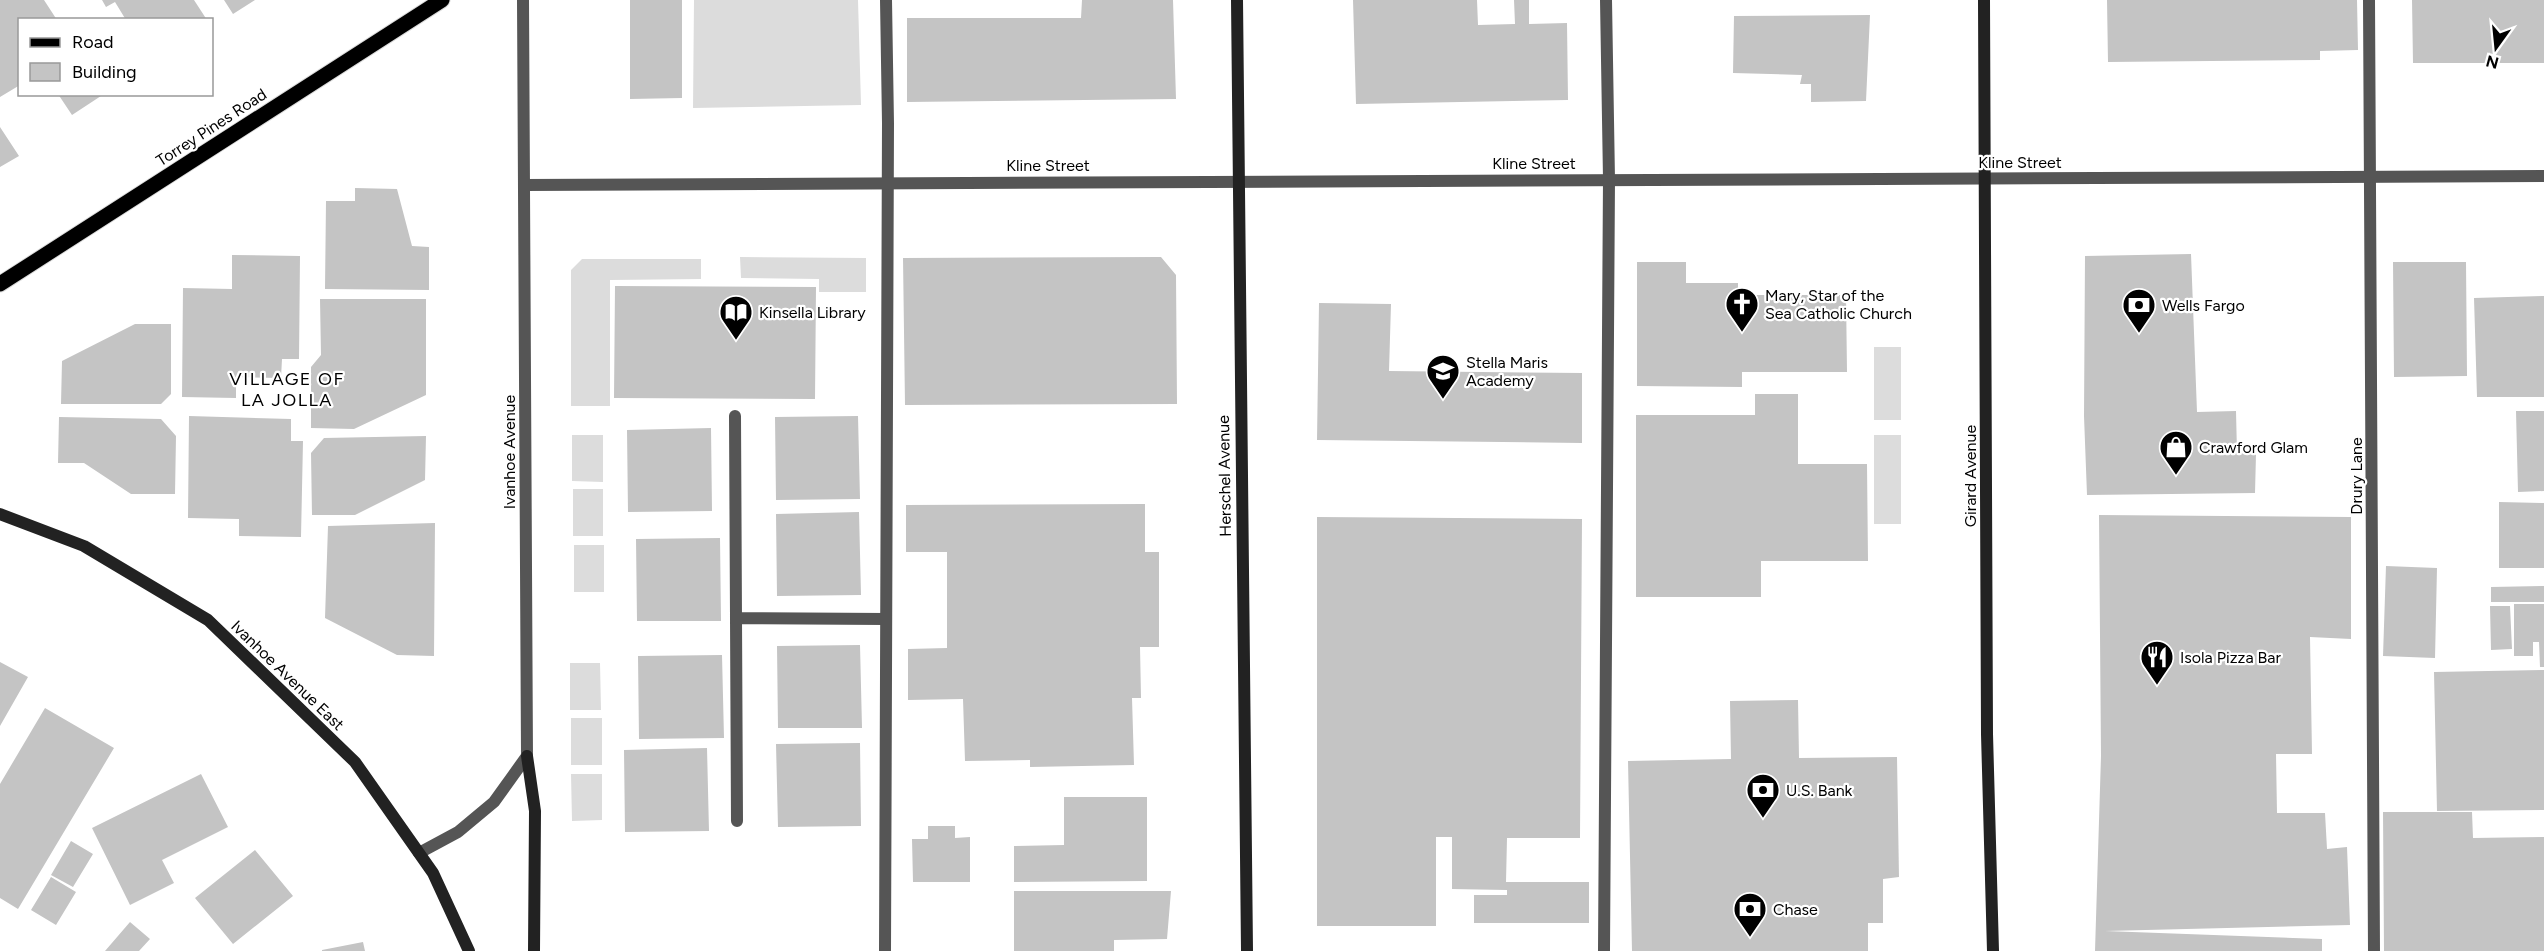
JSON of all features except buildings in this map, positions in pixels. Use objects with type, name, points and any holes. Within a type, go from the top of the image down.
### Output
[{"type":"main road","name":"Torrey Pines Road","points":[[0,284],[442,0]]},
{"type":"street","name":"Ivanhoe Avenue","points":[[523,0],[527,756]]},
{"type":"street","points":[[885,951],[886,0]]},
{"type":"street","name":"Herschel Avenue","points":[[1237,0],[1247,951]]},
{"type":"street","points":[[1604,951],[1609,179],[1606,0]]},
{"type":"street","name":"Girard Avenue","points":[[1984,0],[1987,710],[1993,951]]},
{"type":"street","name":"Drury Lane","points":[[2369,0],[2374,951]]},
{"type":"street","name":"Kline Street","points":[[524,185],[2544,176]]},
{"type":"street","points":[[735,416],[736,821]]},
{"type":"street","name":"Ivanhoe Avenue East","points":[[0,514],[84,546],[208,620],[356,762],[433,873],[469,951]]},
{"type":"street","points":[[736,618],[886,619]]},
{"type":"street","points":[[419,853],[458,832],[494,802],[527,756]]},
{"type":"street","points":[[527,756],[535,811],[534,951]]},
{"type":"shaded area","points":[[694,0],[858,0],[861,105],[693,108]]},
{"type":"shaded area","points":[[740,257],[866,258],[866,292],[819,292],[819,279],[741,278]]},
{"type":"shaded area","points":[[582,259],[701,259],[701,279],[610,280],[610,406],[571,406],[571,270]]},
{"type":"shaded area","points":[[1874,347],[1901,347],[1901,420],[1874,420]]},
{"type":"shaded area","points":[[572,435],[603,435],[603,482],[572,481]]},
{"type":"shaded area","points":[[1874,435],[1901,435],[1901,524],[1874,524]]},
{"type":"shaded area","points":[[573,489],[603,489],[603,536],[573,536]]},
{"type":"shaded area","points":[[574,545],[604,545],[604,592],[574,592]]},
{"type":"shaded area","points":[[570,663],[600,663],[601,710],[570,710]]},
{"type":"shaded area","points":[[571,718],[602,718],[602,765],[571,765]]},
{"type":"shaded area","points":[[571,774],[602,774],[602,820],[572,821]]},
{"type":"place","name":"Mary, Star of the Sea Catholic Church","points":[[1742,333]]},
{"type":"place","name":"Wells Fargo","points":[[2139,334]]},
{"type":"place","name":"Kinsella Library","points":[[736,341]]},
{"type":"place","name":"Stella Maris Academy","points":[[1443,400]]},
{"type":"place","name":"Crawford Glam","points":[[2176,476]]},
{"type":"place","name":"Isola Pizza Bar","points":[[2157,686]]},
{"type":"place","name":"U.S. Bank","points":[[1763,819]]},
{"type":"place","name":"Chase","points":[[1750,938]]},
{"type":"district","name":"VILLAGE OF LA JOLLA","points":[[287,389]]}]
